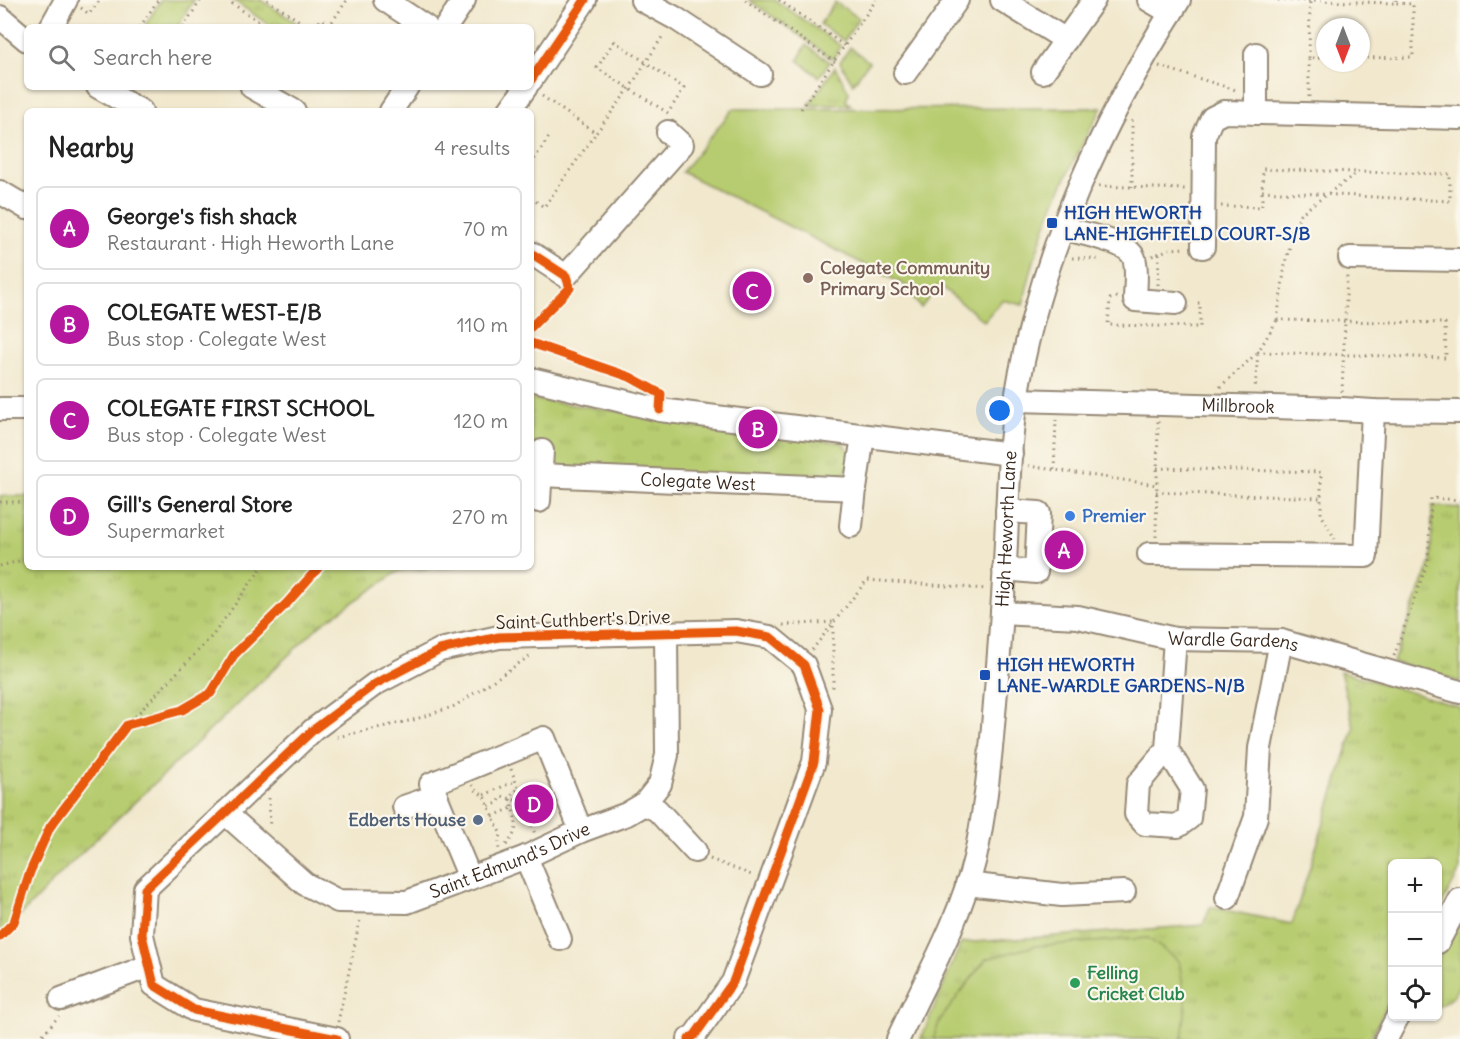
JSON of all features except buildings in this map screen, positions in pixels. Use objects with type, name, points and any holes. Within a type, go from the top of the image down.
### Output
[{"type":"street","points":[[385,0],[421,24]]},
{"type":"street","points":[[448,24],[464,0]]},
{"type":"street","points":[[534,84],[585,0]]},
{"type":"street","points":[[642,0],[675,18],[760,74]]},
{"type":"street","points":[[905,73],[957,0]]},
{"type":"street","points":[[1002,0],[1066,40]]},
{"type":"street","points":[[1043,72],[1094,0]]},
{"type":"street","points":[[1149,0],[1175,6]]},
{"type":"street","points":[[53,24],[71,2]]},
{"type":"street","name":"High Heworth Lane","points":[[898,1039],[958,912],[976,851],[986,796],[1002,613],[1010,459],[1016,400],[1037,302],[1079,185],[1118,104],[1175,6]]},
{"type":"street","points":[[0,17],[24,37]]},
{"type":"street","points":[[1256,54],[1256,105]]},
{"type":"street","points":[[257,90],[289,108]]},
{"type":"street","points":[[393,108],[405,90]]},
{"type":"street","points":[[512,108],[529,90]]},
{"type":"street","points":[[103,97],[133,108]]},
{"type":"street","points":[[1203,247],[1204,136],[1212,118],[1224,112],[1256,105],[1309,114],[1460,118]]},
{"type":"street","points":[[534,255],[566,276],[682,144],[668,132]]},
{"type":"street","points":[[0,192],[24,206]]},
{"type":"street","points":[[1062,228],[1123,246],[1135,260],[1135,300],[1167,303]]},
{"type":"street","points":[[1350,258],[1460,260]]},
{"type":"street","points":[[534,380],[660,410],[863,436],[1010,459]]},
{"type":"street","name":"Millbrook","points":[[1016,400],[1460,412]]},
{"type":"street","points":[[0,409],[24,409]]},
{"type":"street","points":[[1152,554],[1366,556],[1373,411]]},
{"type":"street","points":[[851,526],[863,436]]},
{"type":"street","points":[[539,501],[542,451]]},
{"type":"street","name":"Colegate West","points":[[540,475],[855,489]]},
{"type":"street","points":[[1004,579],[1036,572],[1039,513],[1007,511]]},
{"type":"street","name":"Wardle Gardens","points":[[1002,613],[1078,617],[1175,639],[1281,641],[1460,692]]},
{"type":"street","name":"Saint Cuthbert's Drive","points":[[336,1039],[194,1010],[154,985],[141,935],[145,889],[313,730],[375,684],[440,650],[500,637],[736,631],[770,637],[804,665],[820,709],[814,762],[733,982],[695,1035],[688,1039]]},
{"type":"street","name":"Saint Edmund's Drive","points":[[225,813],[305,884],[338,901],[364,902],[407,902],[470,878],[511,857],[627,814],[644,804],[660,784],[667,755],[666,633]]},
{"type":"street","points":[[1167,749],[1175,639]]},
{"type":"street","points":[[1227,898],[1256,818],[1260,748],[1281,641]]},
{"type":"street","points":[[470,878],[431,784],[544,738],[580,831]]},
{"type":"street","points":[[404,807],[435,796]]},
{"type":"street","points":[[644,804],[657,810],[695,851]]},
{"type":"street","points":[[511,857],[560,939]]},
{"type":"street","points":[[968,884],[1062,895],[1124,892]]},
{"type":"street","points":[[1442,933],[1460,900]]},
{"type":"street","points":[[61,999],[149,966]]},
{"type":"street","points":[[1386,1039],[1396,1021]]},
{"type":"path","points":[[71,2],[89,14],[100,0]]},
{"type":"path","points":[[142,24],[158,0]]},
{"type":"path","points":[[185,24],[201,0]]},
{"type":"path","points":[[227,0],[263,24]]},
{"type":"path","points":[[267,0],[304,24]]},
{"type":"path","points":[[331,24],[347,0]]},
{"type":"path","points":[[745,0],[835,62]]},
{"type":"path","points":[[779,0],[845,46]]},
{"type":"path","points":[[801,109],[876,0]]},
{"type":"path","points":[[1278,0],[1413,4],[1413,57],[1370,58]]},
{"type":"path","points":[[1309,114],[1310,1]]},
{"type":"path","points":[[534,200],[544,207],[629,89],[675,18]]},
{"type":"path","points":[[614,41],[645,64],[684,88],[668,113],[597,68],[614,41]]},
{"type":"path","points":[[1309,58],[1316,58]]},
{"type":"path","points":[[1143,61],[1256,105]]},
{"type":"path","points":[[534,88],[596,133]]},
{"type":"path","points":[[1118,104],[1132,112],[1132,187]]},
{"type":"path","points":[[534,160],[549,137]]},
{"type":"path","points":[[1220,216],[1221,206],[1262,207],[1263,170],[1450,174],[1450,201],[1263,191]]},
{"type":"path","points":[[1202,405],[1258,352],[1277,320],[1286,259],[1300,214],[1358,172]]},
{"type":"path","points":[[1079,185],[1204,190]]},
{"type":"path","points":[[1135,260],[1170,249],[1203,247]]},
{"type":"path","points":[[1159,253],[1167,303]]},
{"type":"path","points":[[1052,258],[1107,259]]},
{"type":"path","points":[[1342,409],[1347,279],[1350,258]]},
{"type":"path","points":[[1258,352],[1446,358],[1445,323],[1277,320]]},
{"type":"path","points":[[1254,406],[1258,352]]},
{"type":"path","points":[[1054,469],[1057,402]]},
{"type":"path","points":[[1152,554],[1157,485],[1158,404]]},
{"type":"path","points":[[1010,459],[1054,469],[1157,485]]},
{"type":"path","points":[[1157,468],[1321,472],[1321,514],[1345,556]]},
{"type":"path","points":[[1156,492],[1321,498]]},
{"type":"path","points":[[1389,670],[1428,561],[1431,498],[1460,500]]},
{"type":"path","points":[[0,502],[24,502]]},
{"type":"path","points":[[0,566],[24,560]]},
{"type":"path","points":[[120,735],[213,635],[260,570]]},
{"type":"path","points":[[801,663],[867,580],[1004,579]]},
{"type":"path","points":[[327,739],[413,720],[455,706],[530,656]]},
{"type":"path","points":[[127,725],[149,719]]},
{"type":"path","points":[[505,754],[533,829]]},
{"type":"path","points":[[465,770],[474,789],[483,796],[489,806],[501,835],[498,845],[511,857]]},
{"type":"path","points":[[268,772],[270,853]]},
{"type":"path","points":[[483,796],[515,781]]},
{"type":"path","points":[[489,806],[498,803],[502,796],[500,788]]},
{"type":"path","points":[[511,857],[517,825],[510,799],[518,789]]},
{"type":"path","points":[[502,796],[524,803]]},
{"type":"path","points":[[493,816],[524,803]]},
{"type":"path","points":[[695,851],[701,856],[770,882]]},
{"type":"path","points":[[336,1039],[364,902]]},
{"type":"path","points":[[39,1039],[58,1016],[61,999]]},
{"type":"green space","points":[[161,0],[194,0],[179,24],[146,24]]},
{"type":"green space","points":[[233,0],[261,0],[298,24],[268,24]]},
{"type":"green space","points":[[749,0],[775,0],[841,46],[833,59]]},
{"type":"green space","points":[[835,2],[859,18],[844,41],[820,24]]},
{"type":"green space","points":[[806,45],[830,62],[819,77],[798,60]]},
{"type":"green space","points":[[850,47],[869,62],[853,84],[840,62]]},
{"type":"green space","points":[[835,67],[849,92],[846,101],[851,105],[809,105]]},
{"type":"green space","points":[[1102,108],[1057,196],[1033,264],[1023,305],[1002,300],[984,321],[939,285],[921,308],[905,285],[682,172],[733,109]]},
{"type":"green space","points":[[534,399],[843,443],[852,455],[846,473],[827,479],[534,468]]},
{"type":"green space","points":[[0,496],[24,496],[24,570],[414,570],[399,571],[320,625],[69,865],[0,937]]},
{"type":"green space","points":[[1432,506],[1460,508],[1460,682],[1393,662],[1431,561]]},
{"type":"green space","points":[[1340,671],[1460,707],[1460,870],[1442,904],[1442,859],[1388,859],[1388,1004],[1370,1039],[921,1039],[961,943],[1203,925],[1210,907],[1292,924],[1354,728]]},
{"type":"green space","points":[[1460,918],[1460,984],[1452,998],[1442,1004],[1442,967],[1442,952]]},
{"type":"green space","name":"Felling Cricket Club","points":[[1148,938],[1179,961],[1186,1005],[1182,1039],[933,1039],[940,1020],[986,959],[1035,946]]},
{"type":"cycle path","points":[[534,76],[585,0]]},
{"type":"cycle path","points":[[534,255],[566,276],[570,288],[534,324]]},
{"type":"cycle path","points":[[534,344],[630,377],[661,394],[660,410]]},
{"type":"cycle path","points":[[0,936],[14,922],[30,872],[50,827],[127,725],[182,710],[211,693],[234,655],[287,603],[316,570]]},
{"type":"cycle path","points":[[337,1039],[194,1010],[154,985],[142,935],[145,889],[313,730],[375,684],[440,650],[499,637],[736,631],[770,637],[804,665],[820,709],[814,762],[733,982],[695,1035],[689,1039]]},
{"type":"place","name":"HIGH HEWORTH LANE-HIGHFIELD COURT-S/B","points":[[1052,223]]},
{"type":"place","name":"Colegate Community Primary School","points":[[808,278]]},
{"type":"place","name":"COLEGATE FIRST SCHOOL","points":[[752,291]]},
{"type":"place","name":"COLEGATE WEST-E/B","points":[[758,429]]},
{"type":"place","name":"Premier","points":[[1070,516]]},
{"type":"place","name":"George's fish shack","points":[[1064,550]]},
{"type":"place","name":"HIGH HEWORTH LANE-WARDLE GARDENS-N/B","points":[[985,675]]},
{"type":"place","name":"Gill's General Store","points":[[534,804]]},
{"type":"place","name":"Edberts House","points":[[478,820]]},
{"type":"place","name":"Felling Cricket Club","points":[[1075,983]]}]
